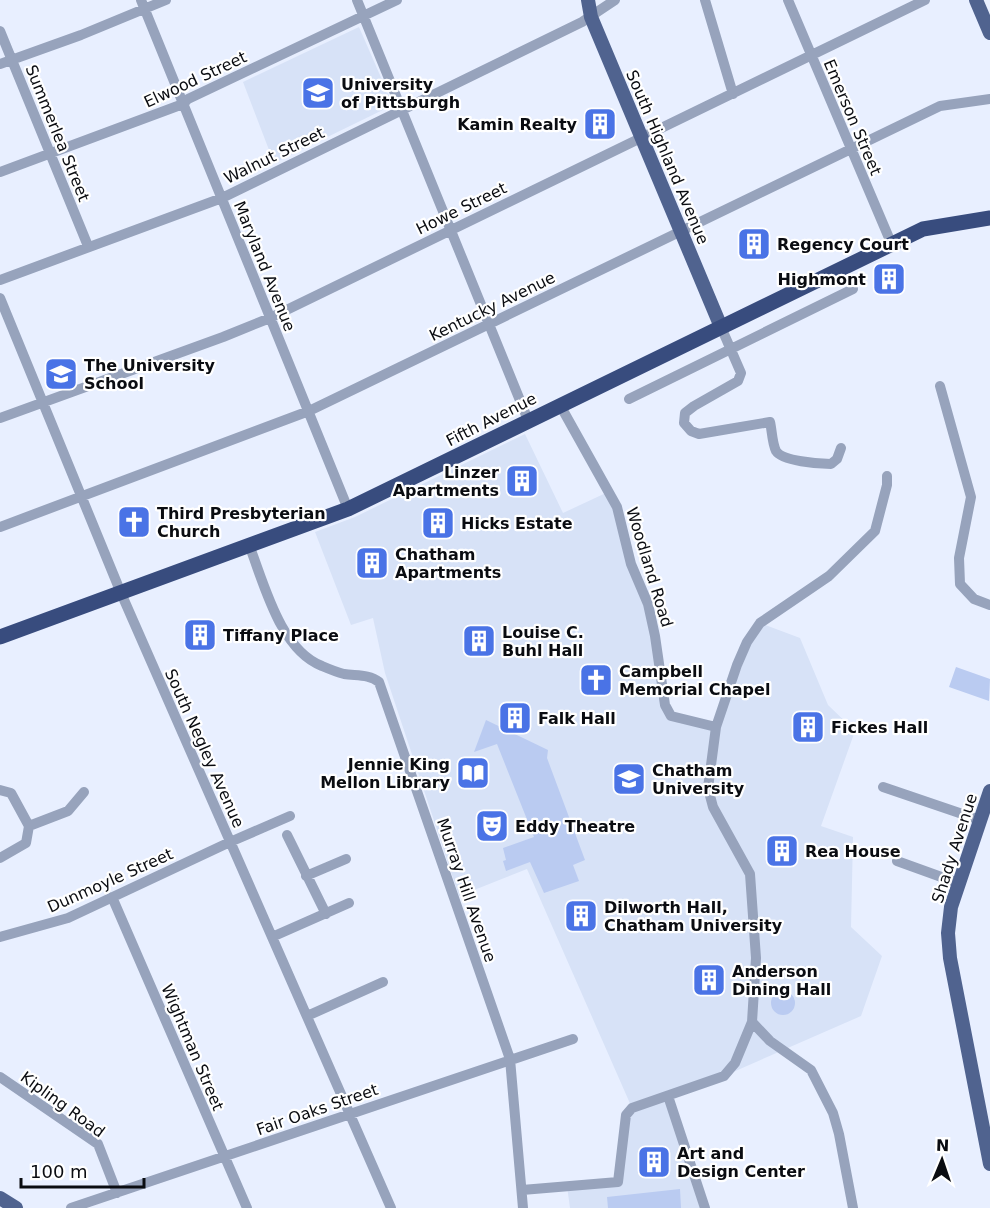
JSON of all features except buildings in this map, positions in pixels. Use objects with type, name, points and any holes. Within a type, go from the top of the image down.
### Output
[{"type":"highway","name":"Fifth Avenue","points":[[0,637],[348,509],[923,230],[990,218]]},
{"type":"main road","name":"South Highland Avenue","points":[[588,0],[591,17],[640,138],[721,327]]},
{"type":"main road","points":[[976,0],[990,33]]},
{"type":"main road","name":"Shady Avenue","points":[[990,791],[958,883],[951,907],[948,933],[950,958],[990,1164]]},
{"type":"main road","points":[[0,1198],[16,1208]]},
{"type":"street","points":[[0,64],[143,5],[166,0]]},
{"type":"street","points":[[357,0],[528,420]]},
{"type":"street","name":"Elwood Street","points":[[0,172],[183,104],[189,99],[397,0]]},
{"type":"street","name":"Walnut Street","points":[[0,280],[222,198],[591,17],[615,0]]},
{"type":"street","points":[[705,0],[733,94]]},
{"type":"street","name":"Emerson Street","points":[[788,0],[892,245]]},
{"type":"street","name":"Howe Street","points":[[0,418],[270,318],[925,0]]},
{"type":"street","name":"Maryland Avenue","points":[[143,5],[348,509]]},
{"type":"street","name":"Summerlea Street","points":[[0,31],[88,246]]},
{"type":"street","name":"Kentucky Avenue","points":[[0,527],[309,411],[939,106],[990,99]]},
{"type":"street","points":[[629,399],[854,289]]},
{"type":"street","name":"South Negley Avenue","points":[[0,298],[121,593],[391,1208]]},
{"type":"street","points":[[721,327],[741,368],[741,373],[738,381],[685,413],[684,423],[691,431],[699,434],[770,422],[776,451],[781,456],[816,464],[831,464],[837,459],[841,448]]},
{"type":"street","points":[[940,386],[970,497],[959,558],[960,584],[974,599],[990,605]]},
{"type":"street","name":"Woodland Road","points":[[560,405],[616,507],[631,564],[648,604],[665,705],[671,716],[716,727]]},
{"type":"street","points":[[522,1190],[618,1182],[626,1115],[632,1108],[724,1076],[735,1063],[752,1022],[756,958],[750,874],[714,807],[708,788],[716,727],[747,642],[760,623],[829,576],[875,531],[887,476]]},
{"type":"street","name":"Murray Hill Avenue","points":[[249,545],[278,619],[299,651],[318,665],[342,673],[373,677],[379,682],[510,1059],[523,1208]]},
{"type":"street","points":[[883,787],[980,820]]},
{"type":"street","points":[[0,790],[12,794],[29,826],[26,843],[0,858]]},
{"type":"street","points":[[29,826],[68,811],[84,792]]},
{"type":"street","name":"Dunmoyle Street","points":[[0,937],[68,918],[290,816]]},
{"type":"street","points":[[288,835],[326,914]]},
{"type":"street","points":[[306,876],[346,859]]},
{"type":"street","points":[[897,861],[958,883]]},
{"type":"street","name":"Wightman Street","points":[[112,897],[247,1208]]},
{"type":"street","points":[[272,937],[349,903]]},
{"type":"street","points":[[307,1016],[383,982]]},
{"type":"street","points":[[752,1022],[770,1041],[811,1070],[833,1113],[853,1208]]},
{"type":"street","name":"Fair Oaks Street","points":[[71,1208],[573,1039]]},
{"type":"street","name":"Kipling Road","points":[[0,1077],[98,1144],[117,1193]]},
{"type":"street","points":[[668,1096],[705,1208]]},
{"type":"shaded area","name":"University of Pittsburgh","points":[[359,27],[393,105],[274,163],[243,82]]},
{"type":"shaded area","name":"Chatham University","points":[[525,434],[563,513],[608,492],[648,604],[671,716],[716,727],[760,623],[800,638],[828,705],[855,731],[821,826],[853,837],[851,927],[882,956],[861,1016],[724,1076],[669,1096],[705,1208],[570,1208],[567,1186],[618,1182],[632,1108],[527,869],[459,896],[385,673],[373,618],[351,625],[315,532],[355,517]]},
{"type":"shaded area","points":[[956,667],[990,679],[989,701],[949,687]]},
{"type":"shaded area","points":[[486,720],[548,750],[547,758],[585,860],[573,865],[579,881],[544,893],[530,862],[506,871],[503,848],[534,837],[497,744],[474,752]]},
{"type":"shaded area","points":[[783,991],[792,994],[795,1003],[792,1012],[783,1015],[774,1012],[771,1003],[774,994]]},
{"type":"shaded area","points":[[680,1189],[681,1208],[608,1208],[607,1197]]},
{"type":"place","name":"University of Pittsburgh","points":[[318,93]]},
{"type":"place","name":"Kamin Realty","points":[[600,124]]},
{"type":"place","name":"Regency Court","points":[[754,244]]},
{"type":"place","name":"Highmont","points":[[889,279]]},
{"type":"place","name":"The University School","points":[[61,374]]},
{"type":"place","name":"Linzer Apartments","points":[[522,481]]},
{"type":"place","name":"Third Presbyterian Church","points":[[134,522]]},
{"type":"place","name":"Hicks Estate","points":[[438,523]]},
{"type":"place","name":"Chatham Apartments","points":[[372,563]]},
{"type":"place","name":"Tiffany Place","points":[[200,635]]},
{"type":"place","name":"Louise C. Buhl Hall","points":[[479,641]]},
{"type":"place","name":"Campbell Memorial Chapel","points":[[596,680]]},
{"type":"place","name":"Falk Hall","points":[[515,718]]},
{"type":"place","name":"Fickes Hall","points":[[808,727]]},
{"type":"place","name":"Jennie King Mellon Library","points":[[473,773]]},
{"type":"place","name":"Chatham University","points":[[629,779]]},
{"type":"place","name":"Eddy Theatre","points":[[492,826]]},
{"type":"place","name":"Rea House","points":[[782,851]]},
{"type":"place","name":"Dilworth Hall, Chatham University","points":[[581,916]]},
{"type":"place","name":"Anderson Dining Hall","points":[[709,980]]},
{"type":"place","name":"Art and Design Center","points":[[654,1162]]}]
